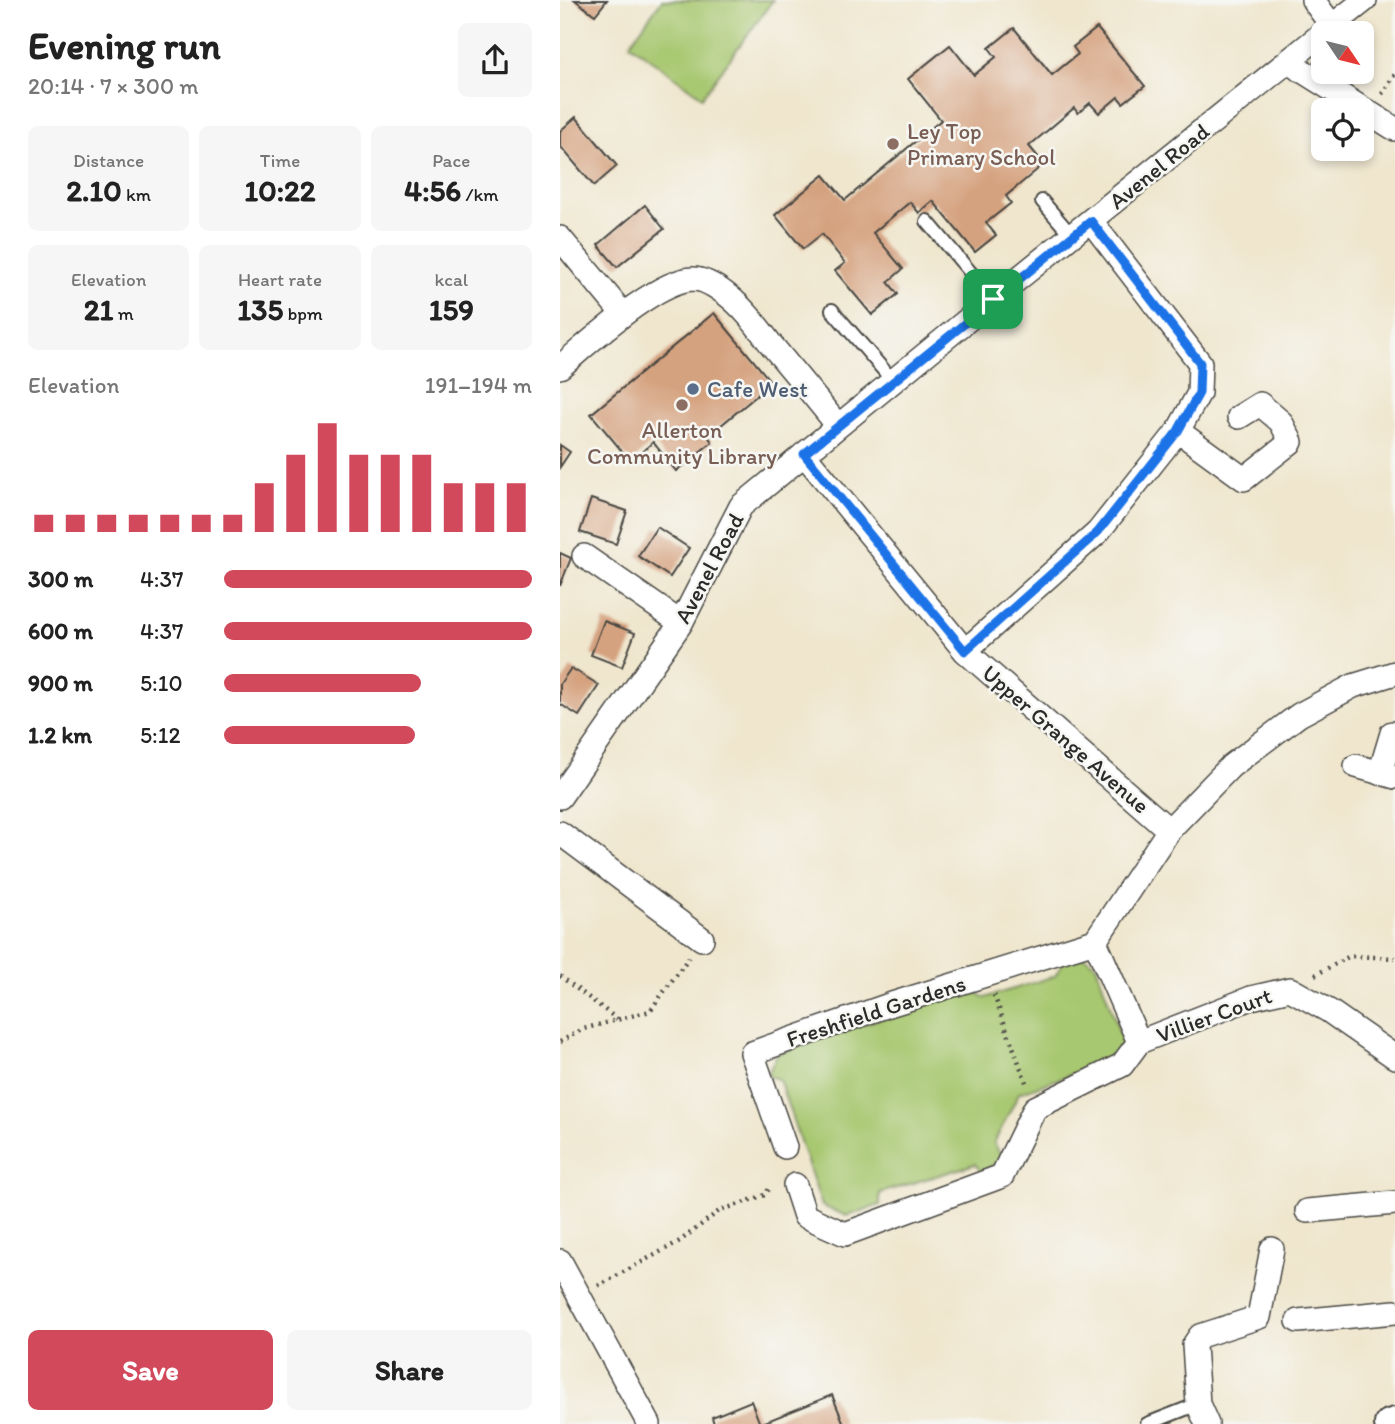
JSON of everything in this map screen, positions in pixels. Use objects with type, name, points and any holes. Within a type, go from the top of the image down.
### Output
[{"type":"street","points":[[1313,0],[1322,21]]},
{"type":"street","name":"Avenel Road","points":[[1339,21],[1365,0]]},
{"type":"street","name":"Avenel Road","points":[[560,797],[681,623],[741,506],[1311,43]]},
{"type":"street","points":[[1288,62],[1395,129]]},
{"type":"street","points":[[965,651],[1098,532],[1178,431],[1199,393],[1200,363],[1091,221]]},
{"type":"street","points":[[560,238],[623,314]]},
{"type":"street","points":[[560,368],[623,314],[654,293],[678,282],[695,279],[726,294],[745,312],[838,426]]},
{"type":"street","points":[[1178,431],[1244,479],[1291,442],[1281,422],[1260,404],[1239,417]]},
{"type":"street","name":"Upper Grange Avenue","points":[[804,454],[965,651],[1169,830]]},
{"type":"street","points":[[584,556],[681,623]]},
{"type":"street","points":[[795,1185],[806,1216],[845,1234],[1002,1175],[1035,1108],[1122,1065],[1139,1042],[1095,941],[1169,830],[1231,765],[1299,715],[1353,686],[1395,673]]},
{"type":"street","points":[[1356,766],[1388,775],[1392,733]]},
{"type":"street","points":[[560,833],[702,939]]},
{"type":"street","name":"Freshfield Gardens","points":[[785,1147],[752,1053],[892,1004],[1095,941]]},
{"type":"street","name":"Villier Court","points":[[1139,1042],[1251,998],[1290,989],[1329,1011],[1395,1058]]},
{"type":"street","points":[[1307,1211],[1395,1203]]},
{"type":"street","points":[[1203,1414],[1194,1345],[1200,1336],[1259,1318],[1272,1249]]},
{"type":"street","points":[[560,1261],[649,1424]]},
{"type":"street","points":[[1298,1321],[1395,1312]]},
{"type":"street","points":[[1389,1424],[1395,1422]]},
{"type":"lane","points":[[1042,201],[1072,236]]},
{"type":"lane","points":[[927,220],[993,299]]},
{"type":"lane","points":[[832,310],[893,382]]},
{"type":"lane","points":[[1147,1424],[1203,1414]]},
{"type":"path","points":[[560,1042],[583,1028],[650,1011],[702,939]]},
{"type":"path","points":[[1290,989],[1350,956],[1395,958]]},
{"type":"path","points":[[987,974],[1035,1108]]},
{"type":"path","points":[[560,976],[618,1020]]},
{"type":"path","points":[[580,1297],[680,1241],[719,1212],[765,1195],[771,1185]]},
{"type":"green space","points":[[662,0],[773,0],[702,97],[630,44]]},
{"type":"green space","points":[[1067,956],[1085,957],[1096,965],[1122,1040],[1121,1050],[1114,1059],[1019,1093],[994,1143],[1001,1155],[998,1163],[981,1172],[975,1164],[880,1193],[880,1205],[847,1216],[822,1206],[779,1079],[767,1076],[777,1054],[969,988],[985,998],[1055,976]]},
{"type":"building","points":[[575,0],[607,0],[595,15]]},
{"type":"building","points":[[1014,28],[1052,75],[1078,54],[1073,47],[1097,28],[1145,86],[1123,103],[1118,97],[1099,113],[1090,103],[1078,113],[1074,108],[1029,146],[1044,164],[1006,196],[1011,203],[986,223],[996,235],[975,252],[933,201],[919,213],[910,202],[873,233],[903,269],[888,282],[898,294],[872,315],[835,271],[845,263],[822,234],[803,249],[775,215],[824,175],[845,200],[941,120],[908,79],[950,45],[974,75],[996,57],[989,48]]},
{"type":"building","points":[[576,117],[617,166],[594,186],[560,146],[560,131]]},
{"type":"building","points":[[645,205],[664,229],[617,267],[598,245]]},
{"type":"building","name":"Cafe West","points":[[714,313],[772,383],[708,436],[712,442],[676,471],[653,442],[631,462],[591,414]]},
{"type":"building","points":[[560,445],[570,452],[560,467]]},
{"type":"building","points":[[591,499],[627,511],[616,544],[580,532]]},
{"type":"building","points":[[657,527],[689,548],[670,577],[638,556]]},
{"type":"building","points":[[560,553],[571,558],[560,586]]},
{"type":"building","points":[[604,621],[635,633],[622,667],[591,655]]},
{"type":"building","points":[[571,668],[599,685],[579,716],[560,704],[560,684]]},
{"type":"building","points":[[832,1395],[844,1424],[760,1424]]},
{"type":"building","points":[[751,1401],[760,1424],[714,1424],[712,1417]]},
{"type":"place","name":"Ley Top Primary School","points":[[893,144]]},
{"type":"place","name":"Cafe West","points":[[693,389]]},
{"type":"place","name":"Allerton Community Library","points":[[682,405]]},
{"type":"route","points":[[1091,221],[1200,363],[1199,393],[1178,431],[1098,532],[965,651],[804,454],[993,299],[1091,221]]}]
